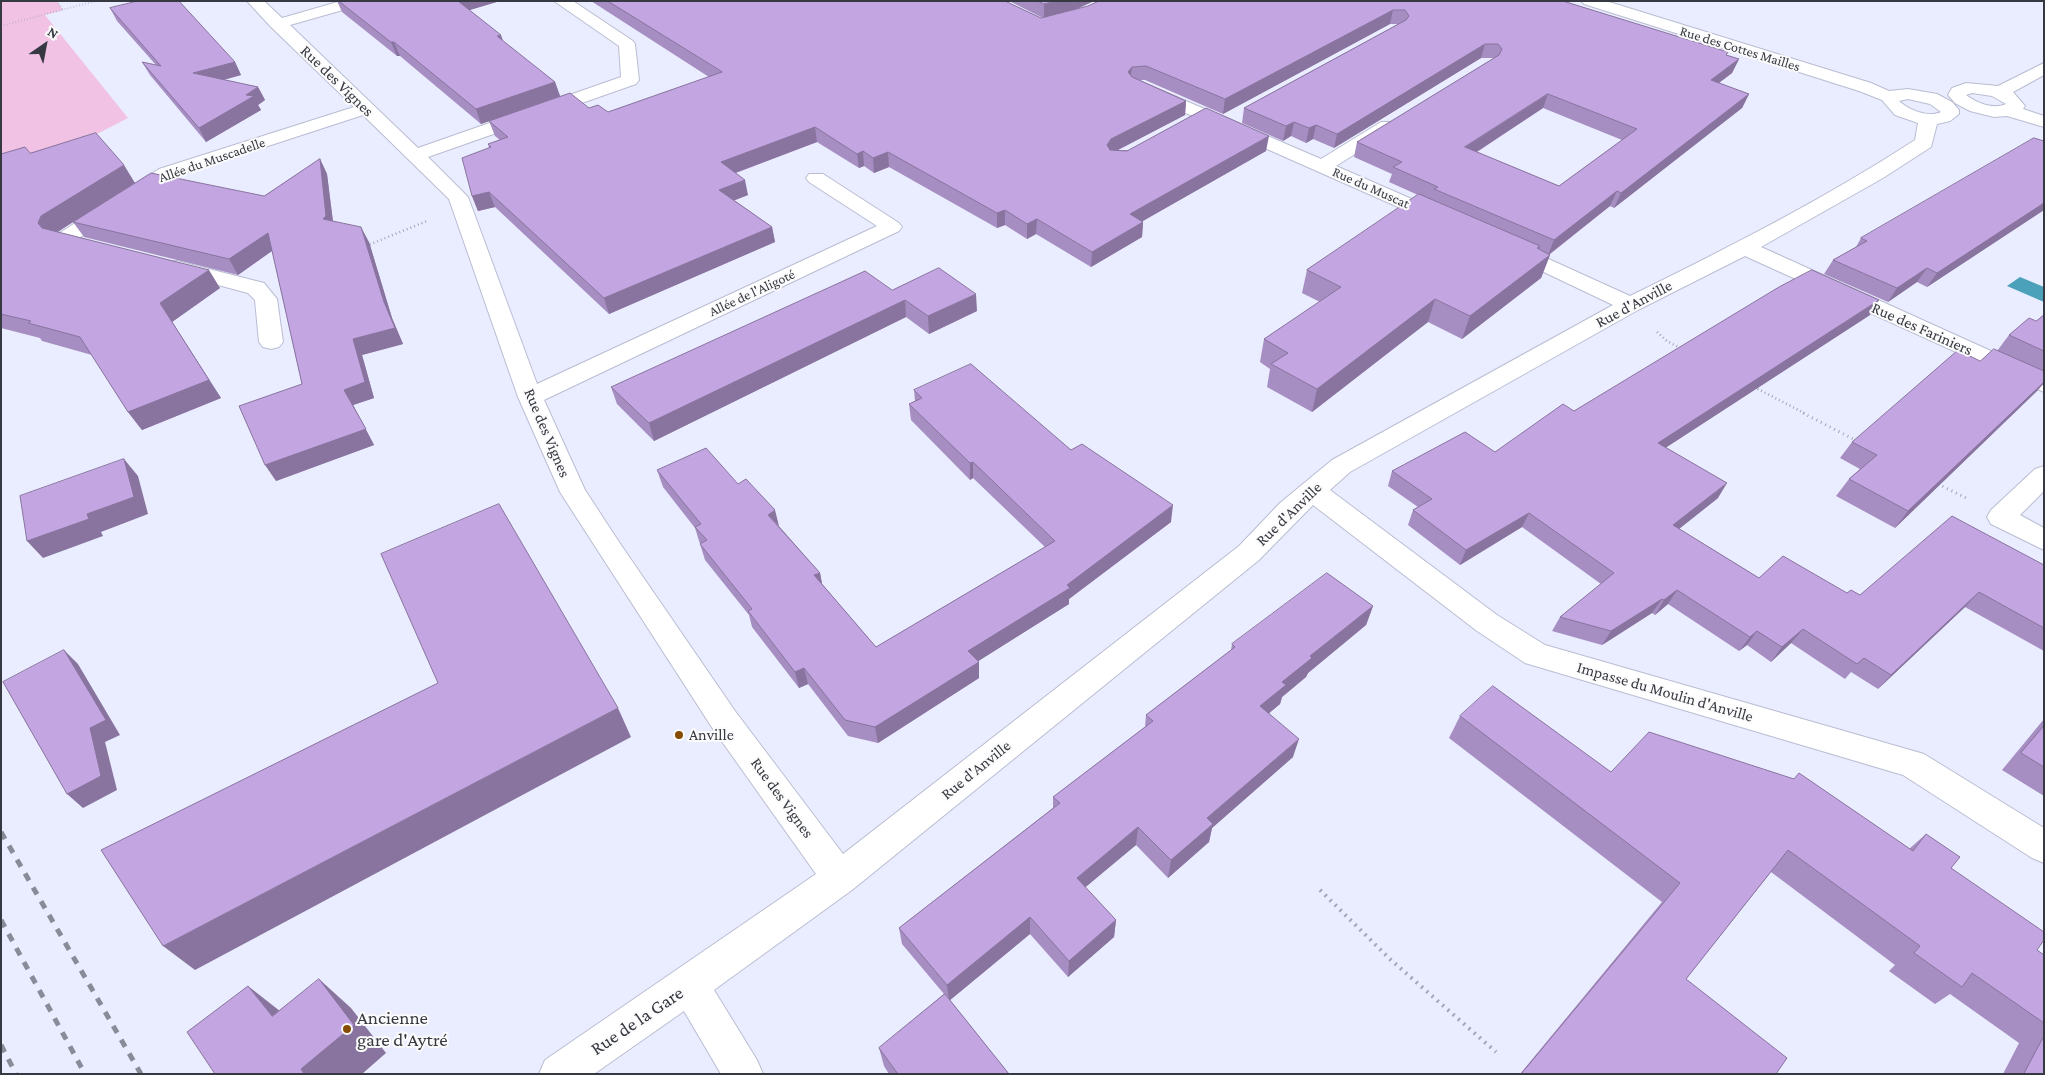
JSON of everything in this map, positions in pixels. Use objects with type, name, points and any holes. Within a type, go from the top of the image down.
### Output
[{"type":"street","name":"Rue des Vignes","points":[[255,1],[365,109],[417,155],[458,197],[530,397],[573,492],[724,720],[840,878]]},
{"type":"street","points":[[277,24],[359,1]]},
{"type":"street","points":[[417,155],[630,80],[626,44],[562,1]]},
{"type":"street","name":"Rue des Cottes Mailles","points":[[1589,1],[1865,88],[1890,98],[1900,94],[1933,109]]},
{"type":"street","points":[[1999,93],[2044,68]]},
{"type":"street","name":"Rue du Muscat","points":[[1138,86],[1196,119],[1233,119],[1322,166],[1457,226]]},
{"type":"street","points":[[1933,109],[1958,92],[1974,88],[1999,93],[2015,103],[2016,106],[2009,111]]},
{"type":"street","points":[[1958,92],[1960,98],[1980,108]]},
{"type":"street","points":[[1933,109],[1980,108],[2009,111],[2044,122]]},
{"type":"street","name":"Allée du Muscadelle","points":[[110,251],[62,240],[166,173],[365,109]]},
{"type":"street","name":"Rue d'Anville","points":[[690,985],[840,878],[1249,553],[1312,490],[1340,466],[1630,305],[1745,248],[1876,174],[1924,142],[1933,109]]},
{"type":"street","points":[[1322,166],[1405,115]]},
{"type":"street","name":"Allée de l'Aligoté","points":[[530,397],[892,227],[816,178]]},
{"type":"street","points":[[1493,241],[1582,280],[1630,305]]},
{"type":"street","name":"Rue des Fariniers","points":[[1745,248],[2044,384]]},
{"type":"street","points":[[158,263],[256,288],[266,300],[271,342]]},
{"type":"street","points":[[2044,476],[2002,517],[2044,540]]},
{"type":"street","name":"Impasse du Moulin d'Anville","points":[[1312,490],[1487,623],[1536,654],[1912,764],[2044,847]]},
{"type":"street","points":[[690,985],[744,1074]]},
{"type":"street","name":"Rue de la Gare","points":[[559,1074],[690,985]]},
{"type":"path","points":[[57,1],[63,10]]},
{"type":"path","points":[[1,26],[96,1]]},
{"type":"path","points":[[364,247],[419,223],[463,208]]},
{"type":"path","points":[[1630,305],[1667,341],[1684,350]]},
{"type":"path","points":[[1753,387],[1866,446]]},
{"type":"path","points":[[1935,482],[2002,517]]},
{"type":"path","points":[[1320,890],[1391,960],[1496,1052]]},
{"type":"shaded area","points":[[1,1],[57,1],[63,10],[45,15],[128,118],[97,134],[1,162]]},
{"type":"water","points":[[2020,277],[2044,287],[2044,302],[2007,286]]},
{"type":"building","points":[[138,1],[179,1],[235,62],[193,73],[258,87],[246,95],[254,96],[199,128],[142,62],[161,66],[110,8]]},
{"type":"building","points":[[339,1],[458,1],[501,35],[497,36],[555,82],[476,109],[394,42],[391,42]]},
{"type":"building","points":[[608,1],[1005,1],[1041,18],[1088,6],[1099,1],[1563,1],[1728,52],[1726,55],[1739,59],[1711,80],[1749,94],[1621,193],[1617,191],[1554,240],[1434,189],[1438,187],[1393,167],[1402,162],[1357,142],[1499,55],[1502,49],[1498,44],[1485,44],[1337,134],[1316,125],[1309,128],[1294,122],[1286,126],[1244,108],[1406,20],[1409,16],[1405,10],[1393,10],[1225,99],[1146,66],[1132,67],[1128,72],[1132,77],[1186,101],[1111,139],[1107,145],[1110,150],[1127,151],[1206,108],[1269,136],[1130,214],[1143,222],[1092,252],[1037,219],[1027,224],[1005,210],[997,213],[888,152],[873,158],[863,151],[857,154],[815,127],[721,162],[745,180],[719,190],[772,227],[604,298],[489,192],[472,196],[462,158],[491,147],[488,144],[508,137],[489,121],[570,93],[589,108],[598,105],[608,112],[722,72]],"holes":[[[1548,94],[1637,129],[1559,186],[1465,147]]]},
{"type":"building","points":[[1038,1],[1057,1],[1044,4]]},
{"type":"building","points":[[96,133],[124,165],[41,216],[38,223],[42,228],[209,270],[160,303],[209,380],[128,412],[80,337],[28,323],[31,321],[1,314],[1,154],[25,147],[30,153]]},
{"type":"building","points":[[2034,138],[2044,141],[2044,203],[1937,273],[1927,268],[1897,288],[1833,260],[1867,241],[1861,238]]},
{"type":"building","points":[[320,159],[326,216],[323,219],[361,227],[384,302],[395,328],[353,339],[365,382],[344,390],[366,429],[265,465],[239,406],[302,384],[268,233],[229,259],[73,222],[151,173],[264,196]]},
{"type":"building","points":[[1419,194],[1540,246],[1537,248],[1550,255],[1470,316],[1435,299],[1317,389],[1271,364],[1288,353],[1264,339],[1341,287],[1307,270]]},
{"type":"building","points":[[939,268],[976,294],[928,316],[905,300],[649,423],[611,387],[865,271],[892,290]]},
{"type":"building","points":[[1812,270],[1879,300],[1658,443],[1727,483],[1673,525],[1759,578],[1783,556],[1847,593],[1851,590],[1860,595],[1952,516],[2044,565],[2044,628],[1979,592],[1891,675],[1864,658],[1857,664],[1803,629],[1782,647],[1757,631],[1750,637],[1677,590],[1664,600],[1662,599],[1611,631],[1560,617],[1614,573],[1529,513],[1466,550],[1413,510],[1432,499],[1392,471],[1465,432],[1495,452],[1563,404],[1574,411],[1779,287]]},
{"type":"building","points":[[2044,315],[2044,351],[2009,335],[2029,318],[2036,321]]},
{"type":"building","points":[[1994,349],[2044,371],[2044,382],[1908,511],[1849,479],[1877,455],[1852,442],[1958,350],[1980,361]]},
{"type":"building","points":[[971,364],[1071,450],[1082,444],[1173,505],[1067,585],[1070,588],[968,651],[979,662],[875,727],[845,720],[804,668],[795,672],[748,611],[752,609],[700,544],[707,540],[695,527],[701,524],[657,470],[706,448],[738,484],[746,479],[775,510],[768,515],[820,573],[814,575],[876,647],[1055,541],[909,404],[922,398],[914,390]]},
{"type":"building","points":[[124,459],[134,497],[87,514],[89,519],[27,541],[20,496]]},
{"type":"building","points":[[499,504],[618,708],[163,946],[101,850],[438,683],[381,554]]},
{"type":"building","points":[[1327,573],[1373,606],[1310,656],[1312,658],[1282,682],[1286,685],[1260,706],[1299,739],[1207,818],[1213,824],[1171,860],[1138,827],[1077,878],[1116,920],[1069,961],[1030,917],[947,985],[899,928],[1060,803],[1053,797],[1153,721],[1146,715],[1235,647],[1232,644]]},
{"type":"building","points":[[64,650],[106,720],[90,728],[101,776],[67,794],[3,682]]},
{"type":"building","points":[[1493,686],[1611,772],[1649,732],[1794,779],[1799,773],[1913,851],[1926,834],[1960,857],[1951,868],[2044,932],[2044,940],[2037,950],[2044,955],[2044,1023],[1972,973],[1962,987],[1914,953],[1920,946],[1788,850],[1686,979],[1787,1058],[1776,1074],[1521,1074],[1680,883],[1460,716]]},
{"type":"building","points":[[2044,726],[2044,767],[2021,753]]},
{"type":"building","points":[[319,979],[354,1025],[301,1069],[304,1074],[215,1074],[187,1032],[248,986],[272,1016]]},
{"type":"building","points":[[945,994],[1009,1074],[898,1074],[879,1048]]},
{"type":"building","points":[[2044,1036],[2044,1074],[2024,1074]]},
{"type":"railway","points":[[1,832],[141,1074]]},
{"type":"railway","points":[[1,920],[85,1074]]},
{"type":"railway","points":[[1,1045],[16,1074]]},
{"type":"place","name":"Anville","points":[[679,735]]},
{"type":"place","name":"Ancienne gare d'Aytré","points":[[347,1029]]}]
